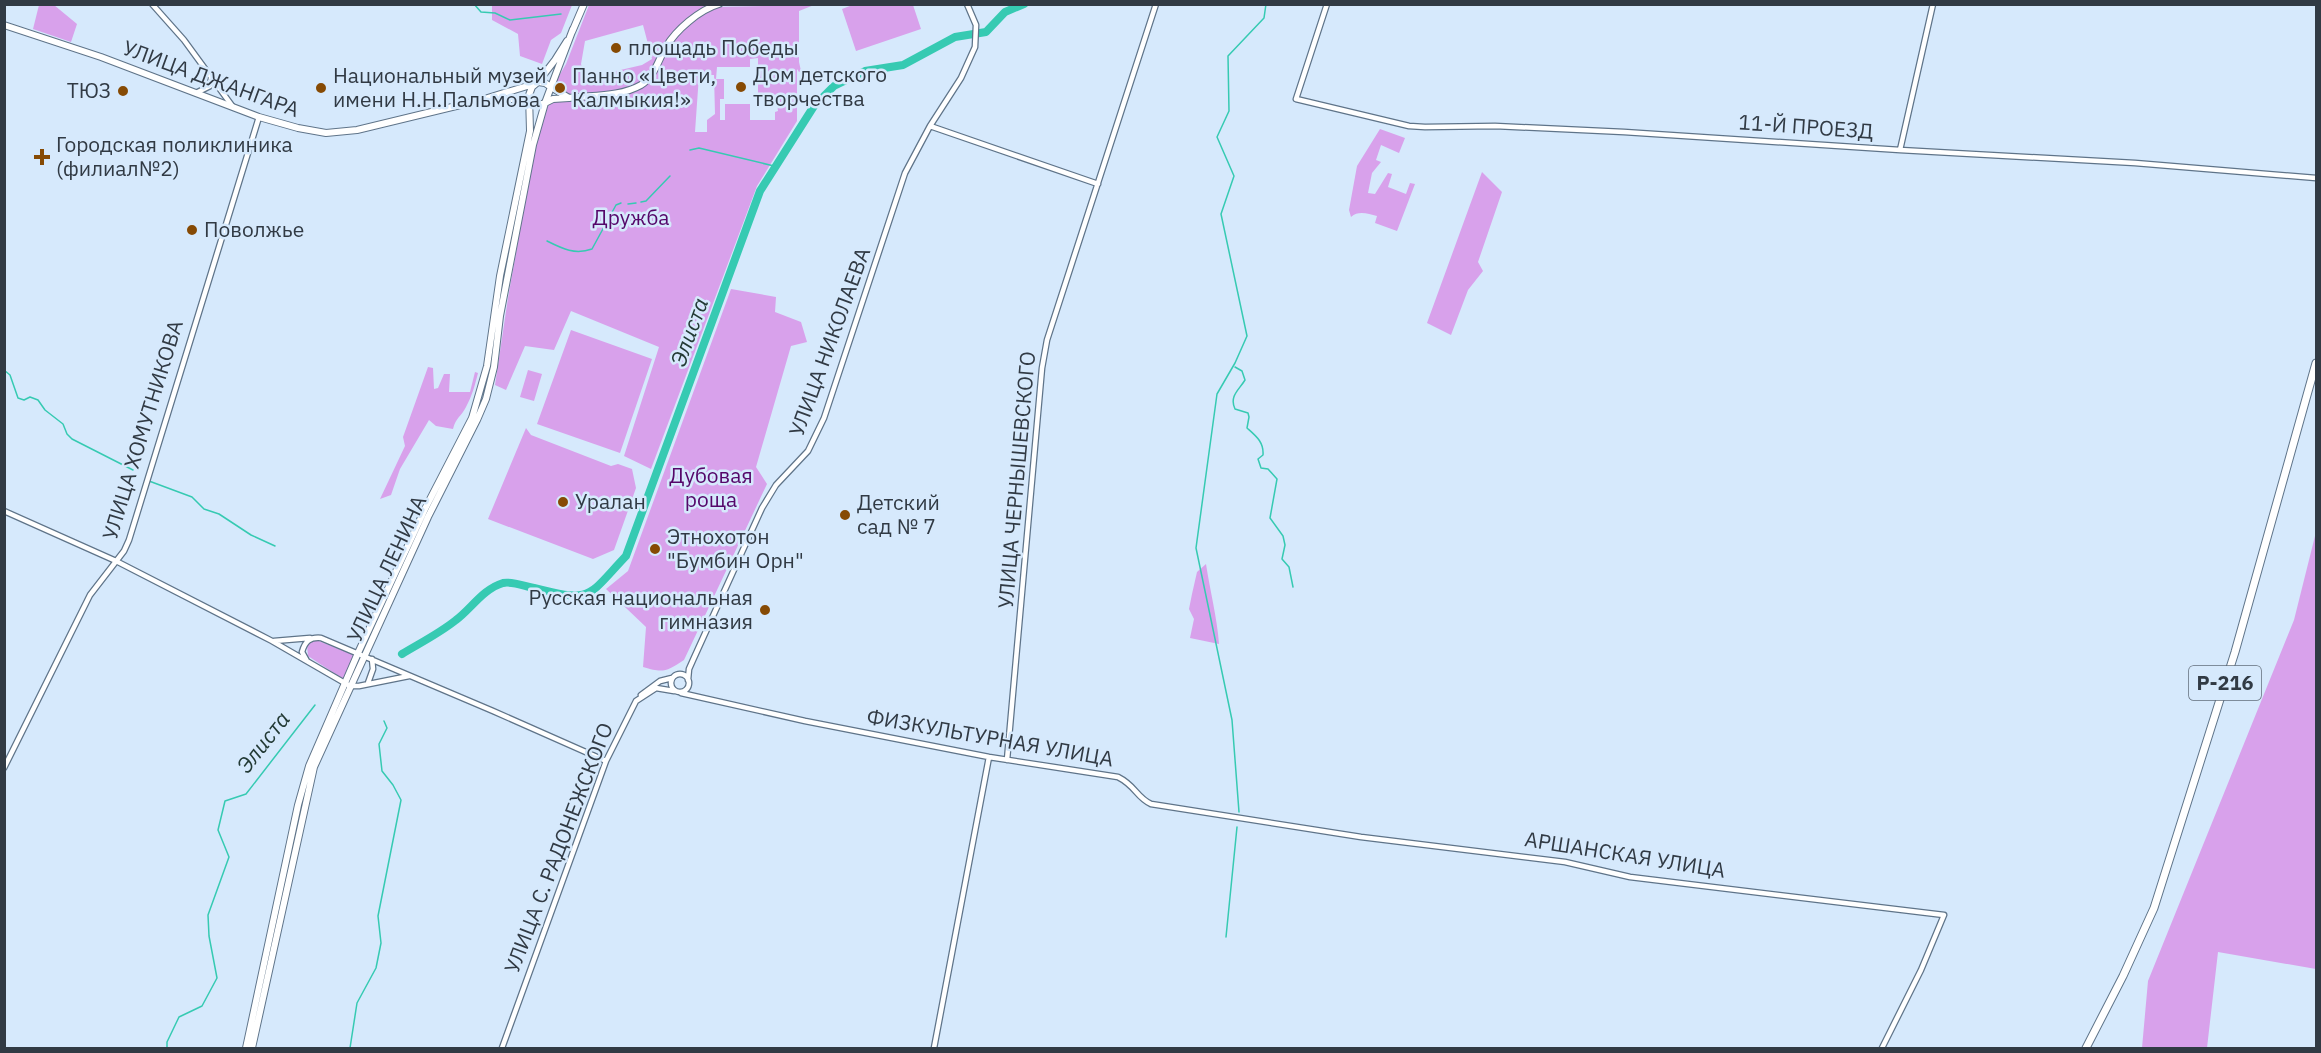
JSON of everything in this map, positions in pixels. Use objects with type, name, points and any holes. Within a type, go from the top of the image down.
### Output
[{"type":"highway","name":"Р-216","points":[[2086,1048],[2123,976],[2154,908],[2235,652],[2316,363]]},
{"type":"main road","points":[[545,103],[584,4]]},
{"type":"main road","points":[[573,29],[555,60],[529,95],[530,103],[537,105],[554,99],[615,93],[643,84],[652,75],[665,48],[677,33],[705,10],[719,4]]},
{"type":"main road","name":"УЛИЦА ДЖАНГАРА","points":[[4,25],[259,117],[312,131],[341,133],[481,100],[537,83]]},
{"type":"main road","points":[[537,83],[545,83],[569,98]]},
{"type":"main road","name":"УЛИЦА ДЖАНГАРА","points":[[481,100],[513,99],[530,103]]},
{"type":"main road","name":"УЛИЦА ЛЕНИНА","points":[[246,1048],[302,787],[309,766],[425,510],[463,437],[482,386],[500,276],[530,131],[530,103]]},
{"type":"main road","name":"УЛИЦА ЛЕНИНА","points":[[361,654],[486,399],[494,367],[500,316],[533,145],[545,103]]},
{"type":"main road","name":"УЛИЦА ЛЕНИНА","points":[[252,1048],[308,788],[314,767],[347,685]]},
{"type":"street","points":[[152,4],[184,40],[233,107]]},
{"type":"street","name":"УЛИЦА НИКОЛАЕВА","points":[[689,681],[689,669],[762,508],[776,485],[808,452],[824,418],[905,172],[930,126],[961,78],[975,47],[976,26],[968,4]]},
{"type":"street","name":"УЛИЦА ЧЕРНЫШЕВСКОГО","points":[[1008,760],[1042,368],[1047,340],[1156,4]]},
{"type":"street","name":"11-Й ПРОЕЗД","points":[[1327,4],[1296,99],[1409,126],[1425,128],[1495,126],[1624,132],[2147,163],[2316,178]]},
{"type":"street","points":[[1900,150],[1933,4]]},
{"type":"street","points":[[212,78],[210,86],[212,99]]},
{"type":"street","points":[[196,93],[210,86]]},
{"type":"street","name":"УЛИЦА ХОМУТНИКОВА","points":[[4,768],[90,595],[124,551],[129,540],[259,117]]},
{"type":"street","points":[[930,126],[1098,184]]},
{"type":"street","points":[[4,511],[116,561],[272,641],[347,685],[359,687],[368,683],[409,676]]},
{"type":"street","points":[[307,661],[303,652],[305,643],[313,637]]},
{"type":"street","points":[[272,641],[321,638],[606,762]]},
{"type":"street","points":[[368,683],[373,669],[372,660]]},
{"type":"street","points":[[674,691],[671,687],[673,677],[693,660]]},
{"type":"street","points":[[636,701],[652,685],[682,674],[700,696]]},
{"type":"street","points":[[681,693],[688,688],[689,681]]},
{"type":"street","points":[[636,701],[656,688],[674,691]]},
{"type":"street","name":"ФИЗКУЛЬТУРНАЯ УЛИЦА","points":[[674,691],[805,721],[989,757],[1118,777],[1135,788],[1142,800],[1151,804],[1300,828]]},
{"type":"street","name":"УЛИЦА С. РАДОНЕЖСКОГО","points":[[502,1048],[606,762],[636,701]]},
{"type":"street","points":[[934,1048],[989,757]]},
{"type":"street","name":"АРШАНСКАЯ УЛИЦА","points":[[1300,828],[1565,862],[1630,877],[1944,915],[1921,970],[1882,1048]]},
{"type":"green space","points":[[492,4],[572,5],[561,33],[551,40],[542,64],[520,56],[518,34],[492,20]]},
{"type":"green space","name":"Дружба","points":[[711,4],[711,7],[814,5],[799,11],[801,71],[797,69],[797,121],[757,186],[651,469],[624,456],[659,347],[571,311],[554,350],[525,346],[506,390],[495,385],[534,150],[547,104],[568,95],[560,91],[556,81],[566,64],[589,5]],"holes":[[[643,25],[652,59],[642,65],[586,78],[581,64],[585,41]],[[758,58],[758,94],[776,95],[778,111],[775,112],[775,120],[750,120],[750,104],[725,104],[725,120],[720,120],[720,99],[724,99],[724,79],[716,79],[717,67],[750,67],[750,59]],[[699,75],[714,75],[715,114],[707,120],[707,132],[695,132]]]},
{"type":"green space","points":[[855,4],[913,5],[921,29],[856,51],[842,9]]},
{"type":"green space","points":[[39,5],[54,5],[77,24],[71,42],[33,29]]},
{"type":"green space","points":[[1380,129],[1405,138],[1399,153],[1381,145],[1376,160],[1381,162],[1372,173],[1368,193],[1375,194],[1388,173],[1392,174],[1388,187],[1406,194],[1410,183],[1415,184],[1397,231],[1375,223],[1377,216],[1360,213],[1351,217],[1349,210],[1357,166]]},
{"type":"green space","points":[[1482,172],[1502,192],[1478,262],[1483,271],[1468,290],[1451,335],[1427,323]]},
{"type":"green space","name":"Дубовая роща","points":[[731,289],[776,297],[775,312],[801,322],[807,342],[791,346],[756,467],[767,484],[684,660],[668,669],[655,670],[643,667],[646,627],[606,589],[628,571]]},
{"type":"green space","points":[[571,330],[652,359],[620,453],[537,424]]},
{"type":"green space","points":[[428,367],[433,368],[434,389],[438,388],[444,374],[450,374],[449,392],[470,392],[475,372],[478,373],[472,395],[453,429],[436,426],[429,420],[400,469],[391,495],[380,499],[405,446],[403,437]]},
{"type":"green space","points":[[528,370],[542,374],[534,401],[520,397]]},
{"type":"green space","name":"Уралан","points":[[526,428],[531,435],[611,466],[618,464],[632,469],[636,488],[614,550],[593,559],[488,519]]},
{"type":"green space","points":[[2316,532],[2316,969],[2218,952],[2207,1048],[2142,1048],[2148,981],[2294,620]]},
{"type":"green space","points":[[1206,564],[1219,644],[1190,638],[1194,619],[1189,609],[1192,594],[1197,572]]},
{"type":"green space","points":[[316,640],[354,655],[343,679],[308,656],[307,645]]},
{"type":"waterway","points":[[474,4],[481,12],[495,13],[510,20],[561,14]]},
{"type":"waterway","name":"Элиста","points":[[402,654],[450,625],[483,594],[496,586],[503,583],[514,583],[553,593],[568,595],[588,593],[626,556],[760,191],[814,106],[834,86],[865,71],[903,65],[955,37],[986,32],[1005,12],[1024,4]]},
{"type":"waterway","points":[[1239,812],[1232,720],[1196,548],[1217,394],[1247,336],[1221,214],[1234,176],[1217,137],[1229,111],[1228,56],[1264,18],[1266,4]]},
{"type":"waterway","points":[[690,150],[699,148],[774,166]]},
{"type":"waterway","points":[[641,202],[646,201],[670,176]]},
{"type":"waterway","points":[[547,241],[564,249],[575,251],[592,249],[616,205],[621,203]]},
{"type":"waterway","points":[[628,204],[636,203]]},
{"type":"waterway","points":[[1235,367],[1242,371],[1245,380],[1234,397],[1233,404],[1235,409],[1248,413],[1247,428],[1262,446],[1263,455],[1258,459],[1261,468],[1268,469],[1277,479],[1270,518],[1283,536],[1285,545],[1282,559],[1289,567],[1293,587]]},
{"type":"waterway","points":[[4,370],[10,375],[18,398],[24,400],[30,397],[38,400],[45,410],[63,424],[72,439],[133,470]]},
{"type":"waterway","points":[[149,481],[192,497],[204,509],[219,514],[251,535],[275,546]]},
{"type":"waterway","name":"Элиста","points":[[167,1048],[167,1042],[179,1017],[202,1006],[217,978],[209,936],[208,915],[229,857],[218,830],[225,801],[246,794],[315,705]]},
{"type":"waterway","points":[[350,1048],[357,1003],[376,968],[381,943],[378,916],[401,800],[382,771],[379,744],[387,728],[384,721]]},
{"type":"waterway","points":[[1226,937],[1237,827]]},
{"type":"place","name":"площадь Победы","points":[[616,48]]},
{"type":"place","name":"Дом детского творчества","points":[[741,87]]},
{"type":"place","name":"Национальный музей имени Н.Н.Пальмова","points":[[321,88]]},
{"type":"place","name":"Панно «Цвети, Калмыкия!»","points":[[560,88]]},
{"type":"place","name":"ТЮЗ","points":[[123,91]]},
{"type":"place","name":"Городская поликлиника (филиал№2)","points":[[42,157]]},
{"type":"place","name":"Поволжье","points":[[192,230]]},
{"type":"place","name":"Уралан","points":[[563,502]]},
{"type":"place","name":"Детский сад № 7","points":[[845,515]]},
{"type":"place","name":"Этнохотон \"Бумбин Орн\"","points":[[655,549]]},
{"type":"place","name":"Русская национальная гимназия","points":[[765,610]]}]
